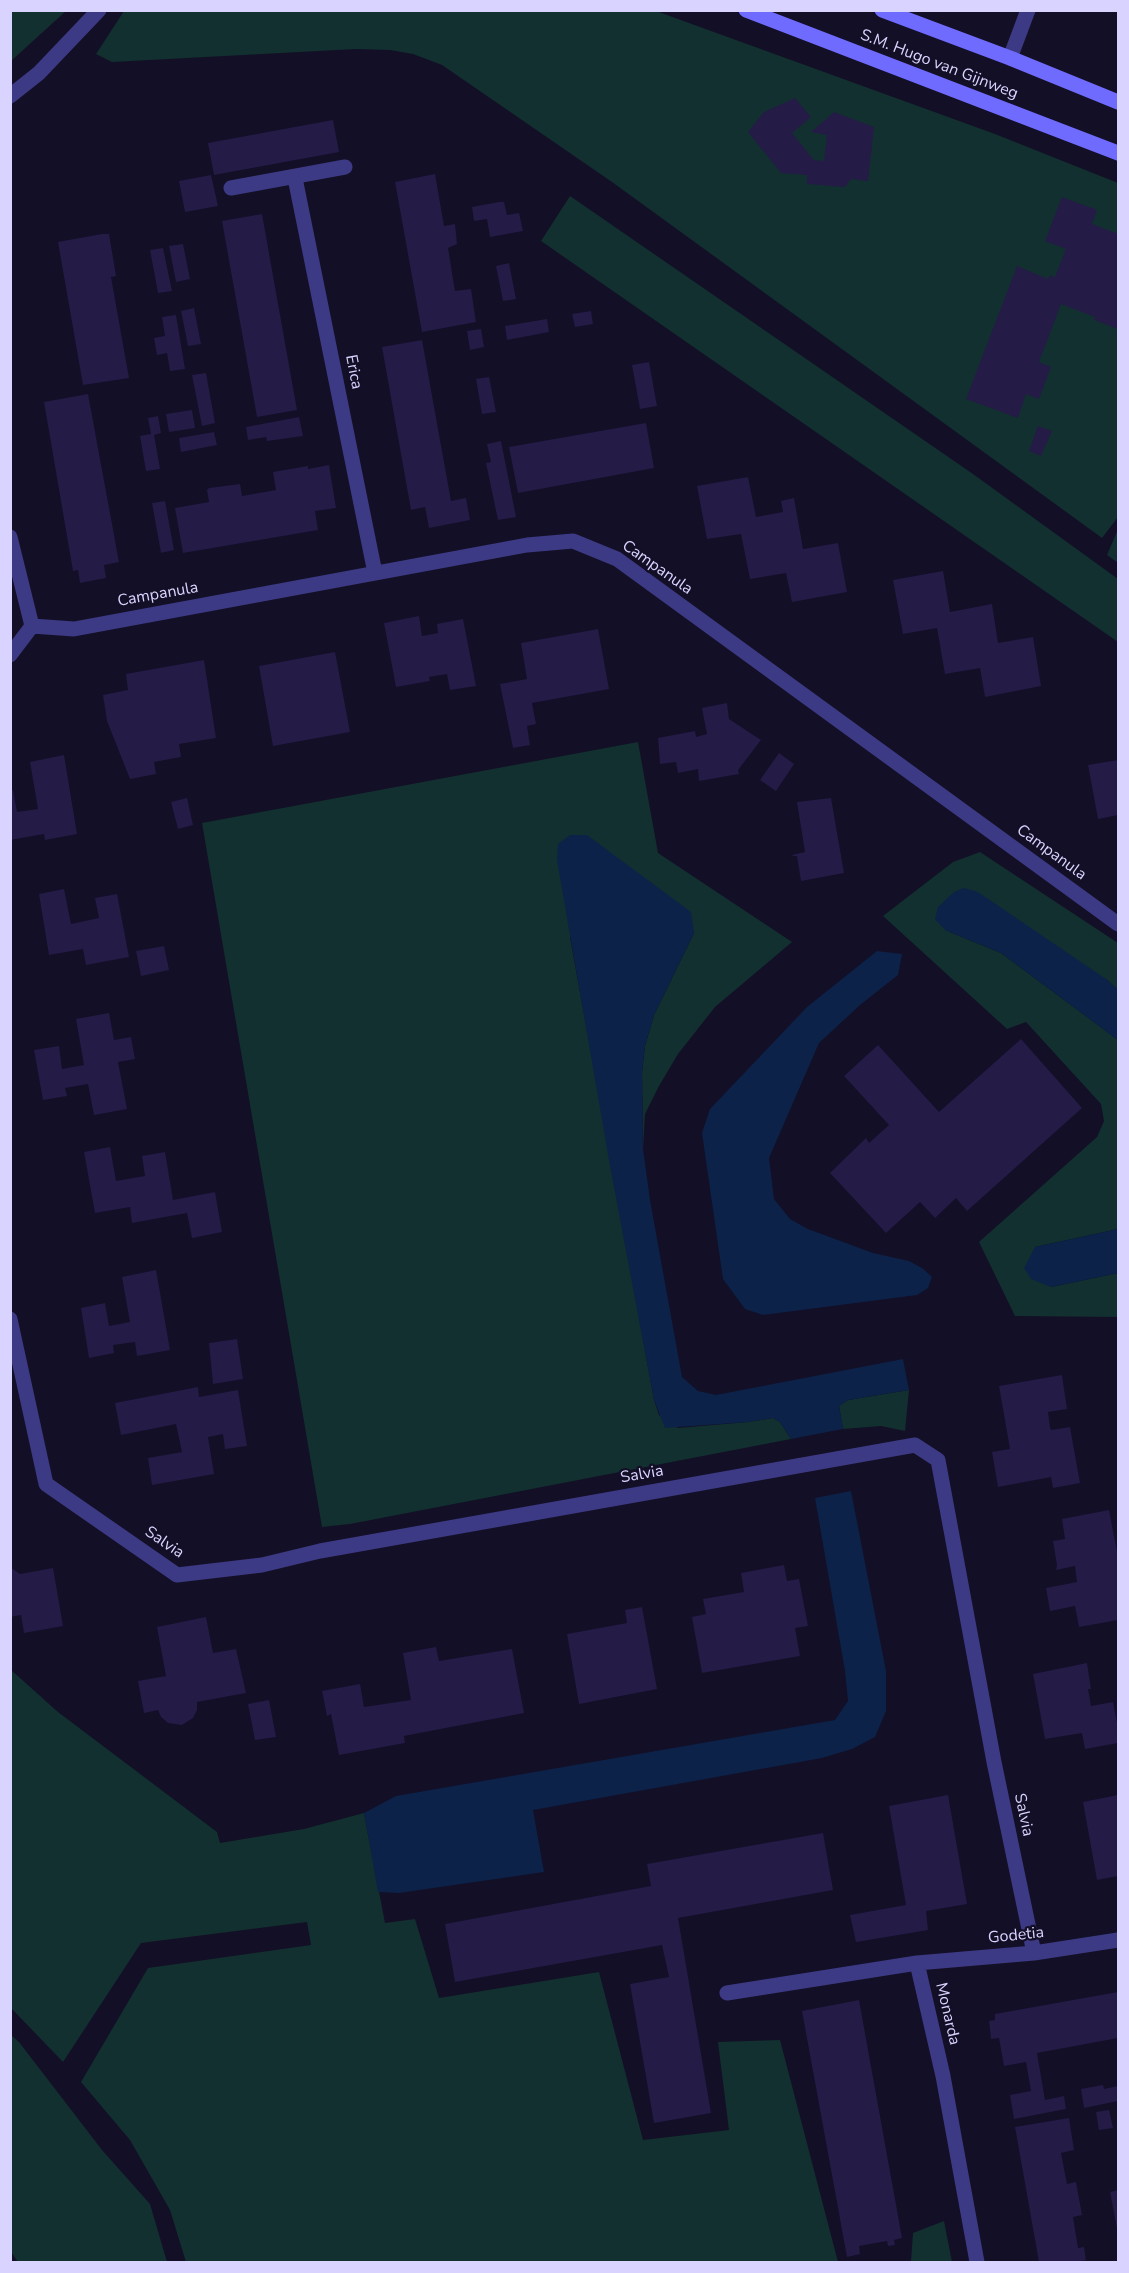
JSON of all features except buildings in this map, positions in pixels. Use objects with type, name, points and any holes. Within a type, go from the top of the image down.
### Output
[{"type":"street","points":[[10,96],[39,73],[99,10]]},
{"type":"street","name":"S.M. Hugo van Gijnweg","points":[[746,10],[1119,153]]},
{"type":"street","name":"S.M. Hugo van Gijnweg","points":[[882,10],[1119,102]]},
{"type":"street","points":[[1010,58],[1028,10]]},
{"type":"street","points":[[231,188],[345,167]]},
{"type":"street","name":"Erica","points":[[295,178],[375,573]]},
{"type":"street","points":[[10,537],[32,626],[10,655]]},
{"type":"street","name":"Campanula","points":[[32,626],[74,629],[527,545],[573,541],[617,559],[1119,924]]},
{"type":"street","name":"Salvia","points":[[10,1319],[46,1484],[177,1575],[262,1564],[320,1551],[915,1445],[938,1460],[994,1762],[1034,1953]]},
{"type":"street","name":"Godetia","points":[[917,1963],[1034,1953],[1119,1940]]},
{"type":"street","points":[[726,1993],[917,1963]]},
{"type":"street","name":"Monarda","points":[[917,1963],[943,2076],[977,2262]]},
{"type":"green space","points":[[11,10],[66,10],[66,11],[11,61]]},
{"type":"green space","points":[[124,11],[656,11],[995,134],[1118,183],[1118,517],[1102,538],[612,182],[442,65],[413,54],[390,50],[356,49],[112,62],[96,54]]},
{"type":"green space","points":[[570,196],[973,474],[1118,579],[1118,642],[541,241]]},
{"type":"green space","points":[[1118,529],[1118,563],[1107,555]]},
{"type":"green space","points":[[638,742],[658,853],[792,942],[715,1007],[678,1054],[645,1114],[643,1149],[642,1072],[645,1046],[654,1015],[694,933],[570,937],[654,1400],[659,1415],[678,1428],[773,1418],[780,1422],[791,1439],[350,1524],[322,1527],[202,823]]},
{"type":"green space","points":[[980,852],[1118,943],[1118,990],[1106,979],[945,930],[1001,953],[1118,1040],[1118,1229],[1035,1247],[1051,1287],[1118,1273],[1118,1317],[1015,1316],[979,1242],[1097,1137],[1104,1121],[1101,1104],[1026,1022],[1007,1029],[883,916],[953,862]]},
{"type":"green space","points":[[909,1390],[905,1431],[881,1426],[843,1429],[839,1406],[848,1400]]},
{"type":"green space","points":[[10,1669],[58,1712],[217,1832],[220,1843],[304,1829],[364,1813],[385,1923],[415,1919],[439,1998],[599,1972],[643,2140],[729,2130],[718,2042],[780,2040],[838,2262],[186,2262],[170,2210],[130,2140],[81,2082],[148,1968],[311,1945],[307,1922],[141,1943],[63,2062],[11,2008]]},
{"type":"green space","points":[[10,2034],[19,2042],[102,2150],[150,2204],[167,2262],[18,2262],[11,2252]]},
{"type":"green space","points":[[944,2221],[952,2262],[893,2262],[911,2261],[913,2233]]},
{"type":"water","points":[[570,835],[587,835],[691,912],[694,933],[654,1015],[645,1046],[642,1072],[643,1149],[682,1377],[698,1391],[716,1395],[903,1359],[909,1390],[848,1400],[839,1406],[843,1429],[791,1439],[780,1422],[773,1418],[665,1428],[654,1400],[610,1166],[557,860],[558,844]]},
{"type":"water","points":[[964,888],[978,892],[1106,979],[1118,990],[1118,1040],[1001,953],[945,930],[935,919],[938,907],[954,892]]},
{"type":"water","points":[[877,951],[902,954],[898,975],[860,1005],[819,1043],[769,1158],[774,1199],[790,1219],[808,1229],[873,1253],[909,1261],[922,1268],[932,1277],[928,1288],[917,1295],[763,1315],[745,1309],[723,1279],[702,1133],[710,1109],[807,1007]]},
{"type":"water","points":[[1118,1229],[1118,1273],[1051,1287],[1031,1279],[1024,1268],[1035,1247]]},
{"type":"water","points":[[851,1491],[886,1671],[886,1711],[875,1737],[852,1749],[822,1758],[533,1810],[544,1872],[399,1893],[378,1892],[364,1813],[396,1796],[835,1720],[848,1701],[845,1671],[815,1498]]}]
